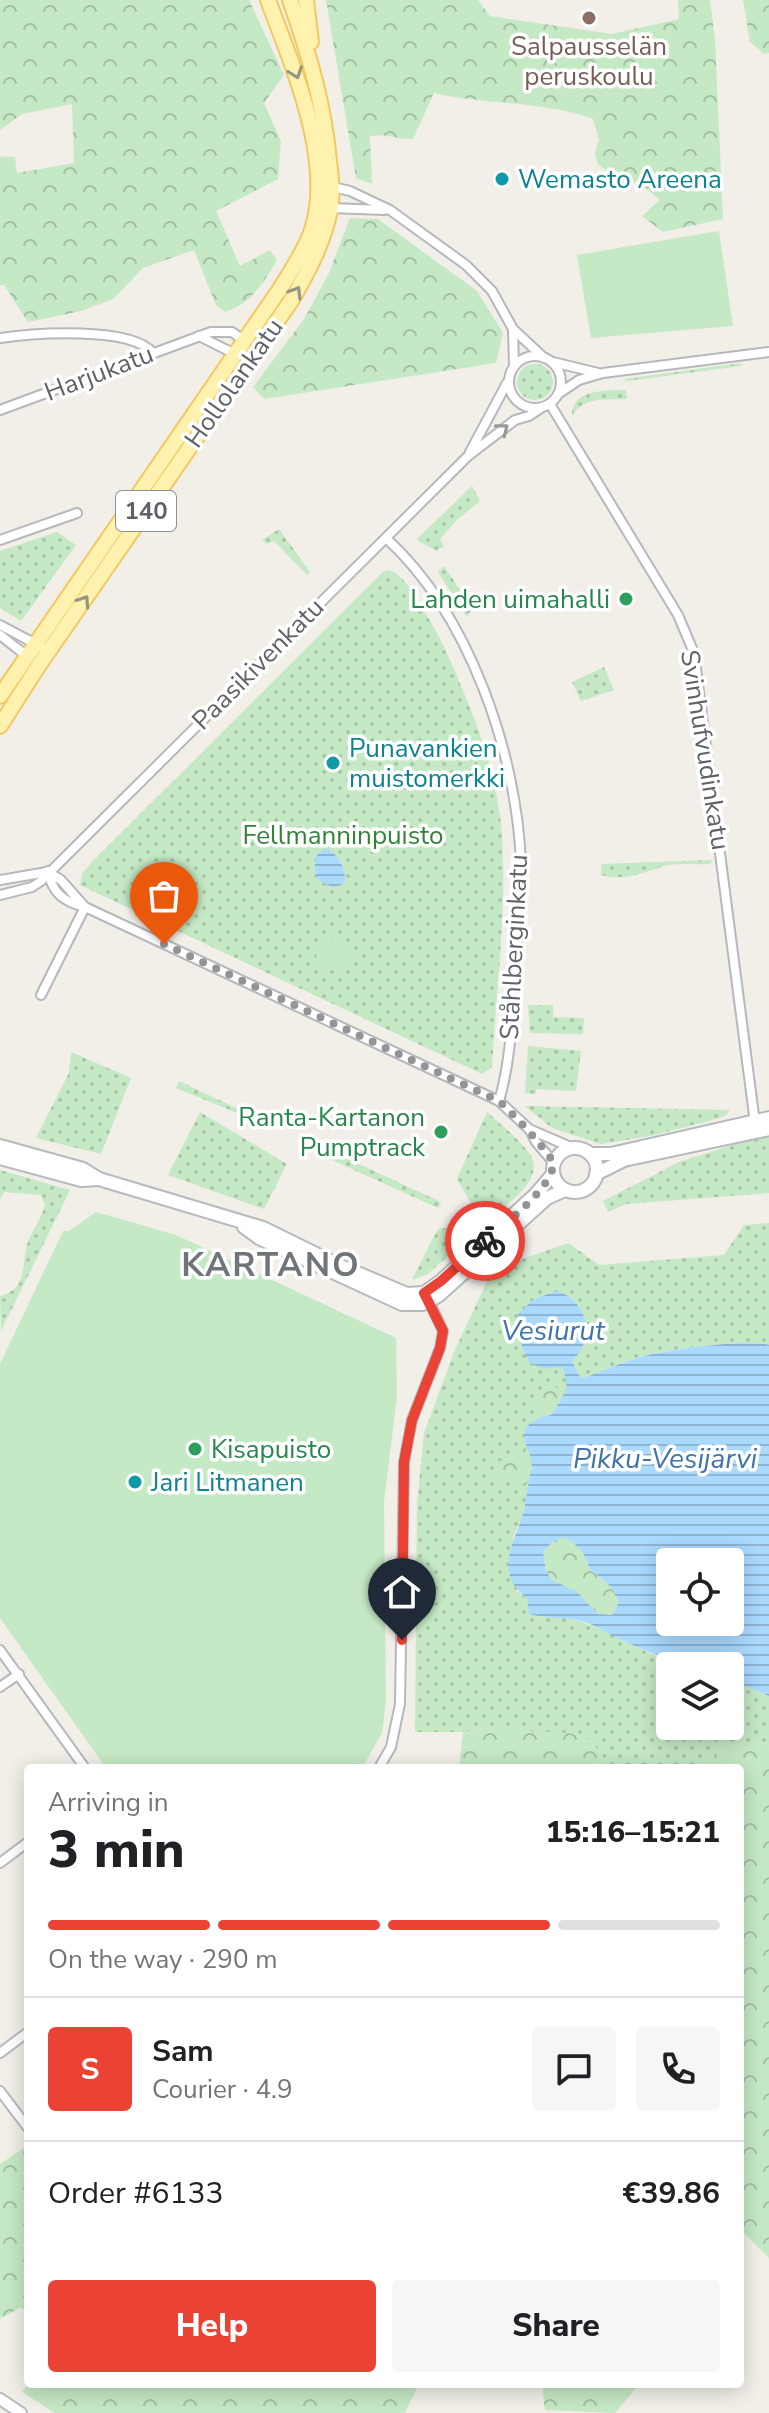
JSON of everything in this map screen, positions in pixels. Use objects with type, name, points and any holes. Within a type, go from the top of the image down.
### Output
[{"type":"main road","name":"Hollolankatu","points":[[268,0],[303,94],[325,185]]},
{"type":"main road","name":"Hollolankatu","points":[[0,726],[34,655],[49,651],[291,301],[311,267],[324,206],[326,125],[316,78],[290,0]]},
{"type":"main road","points":[[306,0],[316,78]]},
{"type":"main road","name":"Hollolankatu","points":[[0,696],[34,655],[297,262],[324,206]]},
{"type":"main road","points":[[554,1168],[557,1183],[565,1190],[586,1189],[596,1174],[624,1160],[760,1127],[769,1118]]},
{"type":"main road","points":[[427,1297],[536,1194],[561,1153],[573,1148],[590,1154],[611,1154],[760,1127]]},
{"type":"main road","points":[[0,1146],[83,1169],[99,1179],[263,1228],[407,1294],[427,1297]]},
{"type":"main road","points":[[590,1154],[596,1174]]},
{"type":"main road","points":[[0,1158],[81,1180],[99,1179]]},
{"type":"main road","points":[[237,1222],[259,1238],[396,1302],[416,1306],[547,1198],[565,1190]]},
{"type":"street","points":[[325,185],[350,191],[390,210],[481,277],[513,329],[548,359],[561,376],[558,394]]},
{"type":"street","points":[[324,206],[390,210]]},
{"type":"street","points":[[513,329],[514,366],[509,379],[515,399],[527,407],[546,406],[579,380],[603,373],[769,352]]},
{"type":"street","name":"Harjukatu","points":[[0,410],[199,336],[222,330],[244,339]]},
{"type":"street","points":[[0,338],[32,333],[128,339],[148,347],[153,353]]},
{"type":"street","points":[[199,336],[234,355],[251,356],[244,339]]},
{"type":"street","points":[[514,366],[528,357],[603,373]]},
{"type":"street","name":"Paasikivenkatu","points":[[468,456],[509,379]]},
{"type":"street","name":"Paasikivenkatu","points":[[0,895],[32,887],[468,456],[515,420],[546,406]]},
{"type":"street","name":"Svinhufvudinkatu","points":[[546,406],[678,615],[694,653],[760,1127]]},
{"type":"street","points":[[0,540],[77,513]]},
{"type":"street","name":"Ståhlberginkatu","points":[[386,538],[417,571],[471,657],[497,728],[508,774],[521,865],[510,1038],[506,1078],[499,1101]]},
{"type":"street","points":[[0,625],[34,655]]},
{"type":"street","points":[[0,635],[34,655]]},
{"type":"street","points":[[0,880],[48,871],[50,884],[67,903],[85,907],[499,1101],[529,1129],[554,1168]]},
{"type":"street","points":[[41,995],[85,907]]},
{"type":"street","points":[[529,1129],[573,1148]]},
{"type":"street","points":[[381,1764],[391,1747],[400,1704],[404,1462],[412,1420],[442,1340],[441,1324],[427,1297]]},
{"type":"street","points":[[0,1650],[82,1764]]},
{"type":"street","points":[[0,1687],[19,1674]]},
{"type":"street","points":[[0,1863],[24,1845]]},
{"type":"street","points":[[0,2053],[24,2035]]},
{"type":"street","points":[[0,2091],[24,2123]]},
{"type":"street","points":[[0,2399],[21,2413]]},
{"type":"green space","points":[[0,0],[249,0],[284,75],[264,103],[281,141],[278,179],[216,211],[240,266],[270,250],[277,260],[262,284],[242,304],[225,312],[216,305],[194,250],[143,268],[113,299],[81,311],[28,322],[4,285],[0,285],[0,156],[15,157],[17,173],[74,163],[72,104],[22,114],[0,130]]},
{"type":"green space","points":[[326,0],[478,0],[490,16],[612,34],[679,19],[678,0],[710,0],[715,39],[723,219],[663,232],[642,216],[660,200],[637,181],[625,186],[597,163],[595,152],[599,140],[593,119],[555,109],[434,93],[413,139],[370,136],[372,184],[356,178]]},
{"type":"green space","points":[[743,0],[769,0],[769,53],[764,54],[750,42]]},
{"type":"green space","points":[[350,218],[378,219],[477,291],[503,333],[496,363],[264,399],[253,387],[304,319],[328,275]]},
{"type":"green space","points":[[719,231],[733,326],[591,338],[577,255]]},
{"type":"green space","points":[[741,363],[741,366],[624,379]]},
{"type":"green space","points":[[535,364],[548,369],[553,382],[548,395],[535,400],[522,395],[517,382],[522,369]]},
{"type":"green space","points":[[626,390],[627,399],[589,402],[572,416],[578,400],[584,396],[600,391]]},
{"type":"green space","points":[[472,486],[480,501],[440,539],[444,546],[437,551],[418,541],[417,539]]},
{"type":"green space","points":[[279,529],[310,572],[307,575],[274,541],[267,544],[262,540]]},
{"type":"green space","points":[[57,532],[76,545],[21,621],[0,608],[0,551]]},
{"type":"green space","points":[[444,566],[470,605],[467,617],[438,572]]},
{"type":"green space","name":"Fellmanninpuisto","points":[[389,570],[402,578],[412,592],[444,648],[477,727],[497,798],[502,834],[502,922],[492,1067],[482,1074],[80,885],[82,874],[93,861],[383,572]]},
{"type":"green space","points":[[604,667],[614,690],[581,701],[572,682]]},
{"type":"green space","points":[[713,860],[710,864],[670,865],[623,877],[601,875],[601,864]]},
{"type":"green space","points":[[331,938],[346,945],[354,960],[331,970],[319,963],[315,952],[319,944]]},
{"type":"green space","points":[[528,1005],[553,1005],[553,1017],[584,1018],[583,1034],[530,1033]]},
{"type":"green space","points":[[528,1046],[581,1051],[576,1091],[536,1089],[536,1094],[525,1093]]},
{"type":"green space","points":[[71,1052],[131,1078],[101,1154],[36,1138],[69,1073]]},
{"type":"green space","points":[[179,1081],[238,1109],[240,1114],[176,1088]]},
{"type":"green space","points":[[525,1106],[730,1110],[725,1116],[709,1121],[601,1144],[552,1128]]},
{"type":"green space","points":[[200,1112],[287,1164],[264,1209],[168,1175]]},
{"type":"green space","points":[[487,1112],[520,1142],[534,1163],[533,1173],[521,1192],[485,1221],[457,1179]]},
{"type":"green space","points":[[769,1136],[769,1193],[626,1204],[608,1212],[603,1201],[679,1162]]},
{"type":"green space","points":[[311,1142],[441,1203],[438,1208],[308,1149]]},
{"type":"green space","points":[[0,1170],[70,1190],[1,1331],[0,1296],[9,1293],[19,1283],[27,1245],[45,1205],[41,1195],[4,1192],[0,1200]]},
{"type":"green space","name":"Kisapuisto","points":[[96,1212],[176,1235],[396,1338],[397,1396],[384,1502],[386,1702],[382,1733],[364,1764],[103,1764],[0,1618],[0,1364],[63,1231],[69,1231]]},
{"type":"green space","points":[[769,1223],[769,1345],[725,1344],[666,1351],[639,1357],[568,1382],[567,1392],[558,1407],[524,1432],[532,1464],[524,1512],[513,1537],[517,1591],[527,1598],[540,1617],[585,1623],[656,1656],[656,1740],[744,1740],[744,1686],[769,1696],[769,1746],[764,1743],[722,1745],[706,1764],[609,1764],[589,1739],[487,1729],[415,1732],[417,1504],[424,1433],[454,1352],[489,1277],[514,1262],[568,1243],[599,1265],[724,1255],[744,1225]]},
{"type":"green space","points":[[447,1228],[469,1237],[428,1274],[412,1280],[435,1234],[439,1229]]},
{"type":"green space","points":[[551,1384],[557,1388],[560,1401],[551,1415],[543,1416],[536,1408],[536,1398]]},
{"type":"green space","points":[[529,1447],[532,1464],[527,1484],[515,1484],[493,1475],[501,1460]]},
{"type":"green space","points":[[564,1536],[583,1553],[590,1569],[615,1592],[619,1602],[612,1615],[598,1614],[588,1603],[552,1580],[546,1571],[543,1552],[552,1542]]},
{"type":"green space","points":[[487,1729],[569,1733],[589,1739],[609,1764],[459,1764],[463,1732]]},
{"type":"green space","points":[[764,1743],[769,1746],[769,2258],[744,2234],[744,1764],[706,1764],[722,1745]]},
{"type":"green space","points":[[24,2148],[24,2310],[21,2307],[0,2319],[0,2164]]},
{"type":"green space","points":[[25,2388],[417,2388],[405,2413],[55,2413],[22,2392]]},
{"type":"green space","points":[[542,2388],[636,2388],[615,2413],[545,2410]]},
{"type":"water","points":[[325,848],[334,854],[343,867],[345,882],[337,886],[327,885],[317,878],[315,861]]},
{"type":"water","name":"Pikku-Vesijärvi","points":[[557,1291],[576,1303],[582,1312],[586,1332],[580,1352],[572,1361],[581,1379],[633,1359],[667,1351],[725,1344],[769,1345],[769,1696],[744,1686],[744,1652],[656,1652],[656,1655],[584,1622],[529,1614],[527,1598],[517,1589],[509,1569],[511,1547],[524,1509],[532,1465],[524,1434],[533,1421],[551,1415],[563,1397],[566,1382],[562,1367],[543,1369],[529,1362],[522,1347],[518,1314],[534,1299]],"holes":[[[564,1537],[585,1557],[590,1569],[615,1592],[619,1602],[612,1615],[598,1614],[577,1592],[552,1580],[546,1571],[543,1552],[552,1542]]]},
{"type":"way so far","points":[[164,944],[499,1101],[529,1129],[550,1157],[554,1163],[553,1174],[485,1241]]},
{"type":"place","name":"Salpausselän peruskoulu","points":[[589,18]]},
{"type":"place","name":"Wemasto Areena","points":[[502,179]]},
{"type":"place","name":"Lahden uimahalli","points":[[626,599]]},
{"type":"place","name":"Punavankien muistomerkki","points":[[333,763]]},
{"type":"place","name":"Ranta-Kartanon Pumptrack","points":[[441,1132]]},
{"type":"place","name":"Kisapuisto","points":[[195,1449]]},
{"type":"place","name":"Jari Litmanen","points":[[135,1482]]},
{"type":"district","name":"KARTANO","points":[[271,1265]]},
{"type":"route","points":[[402,1640],[404,1462],[412,1420],[440,1348],[443,1331],[424,1293],[485,1241]]},
{"type":"water label","name":"Vesiurut","points":[[553,1331]]}]
